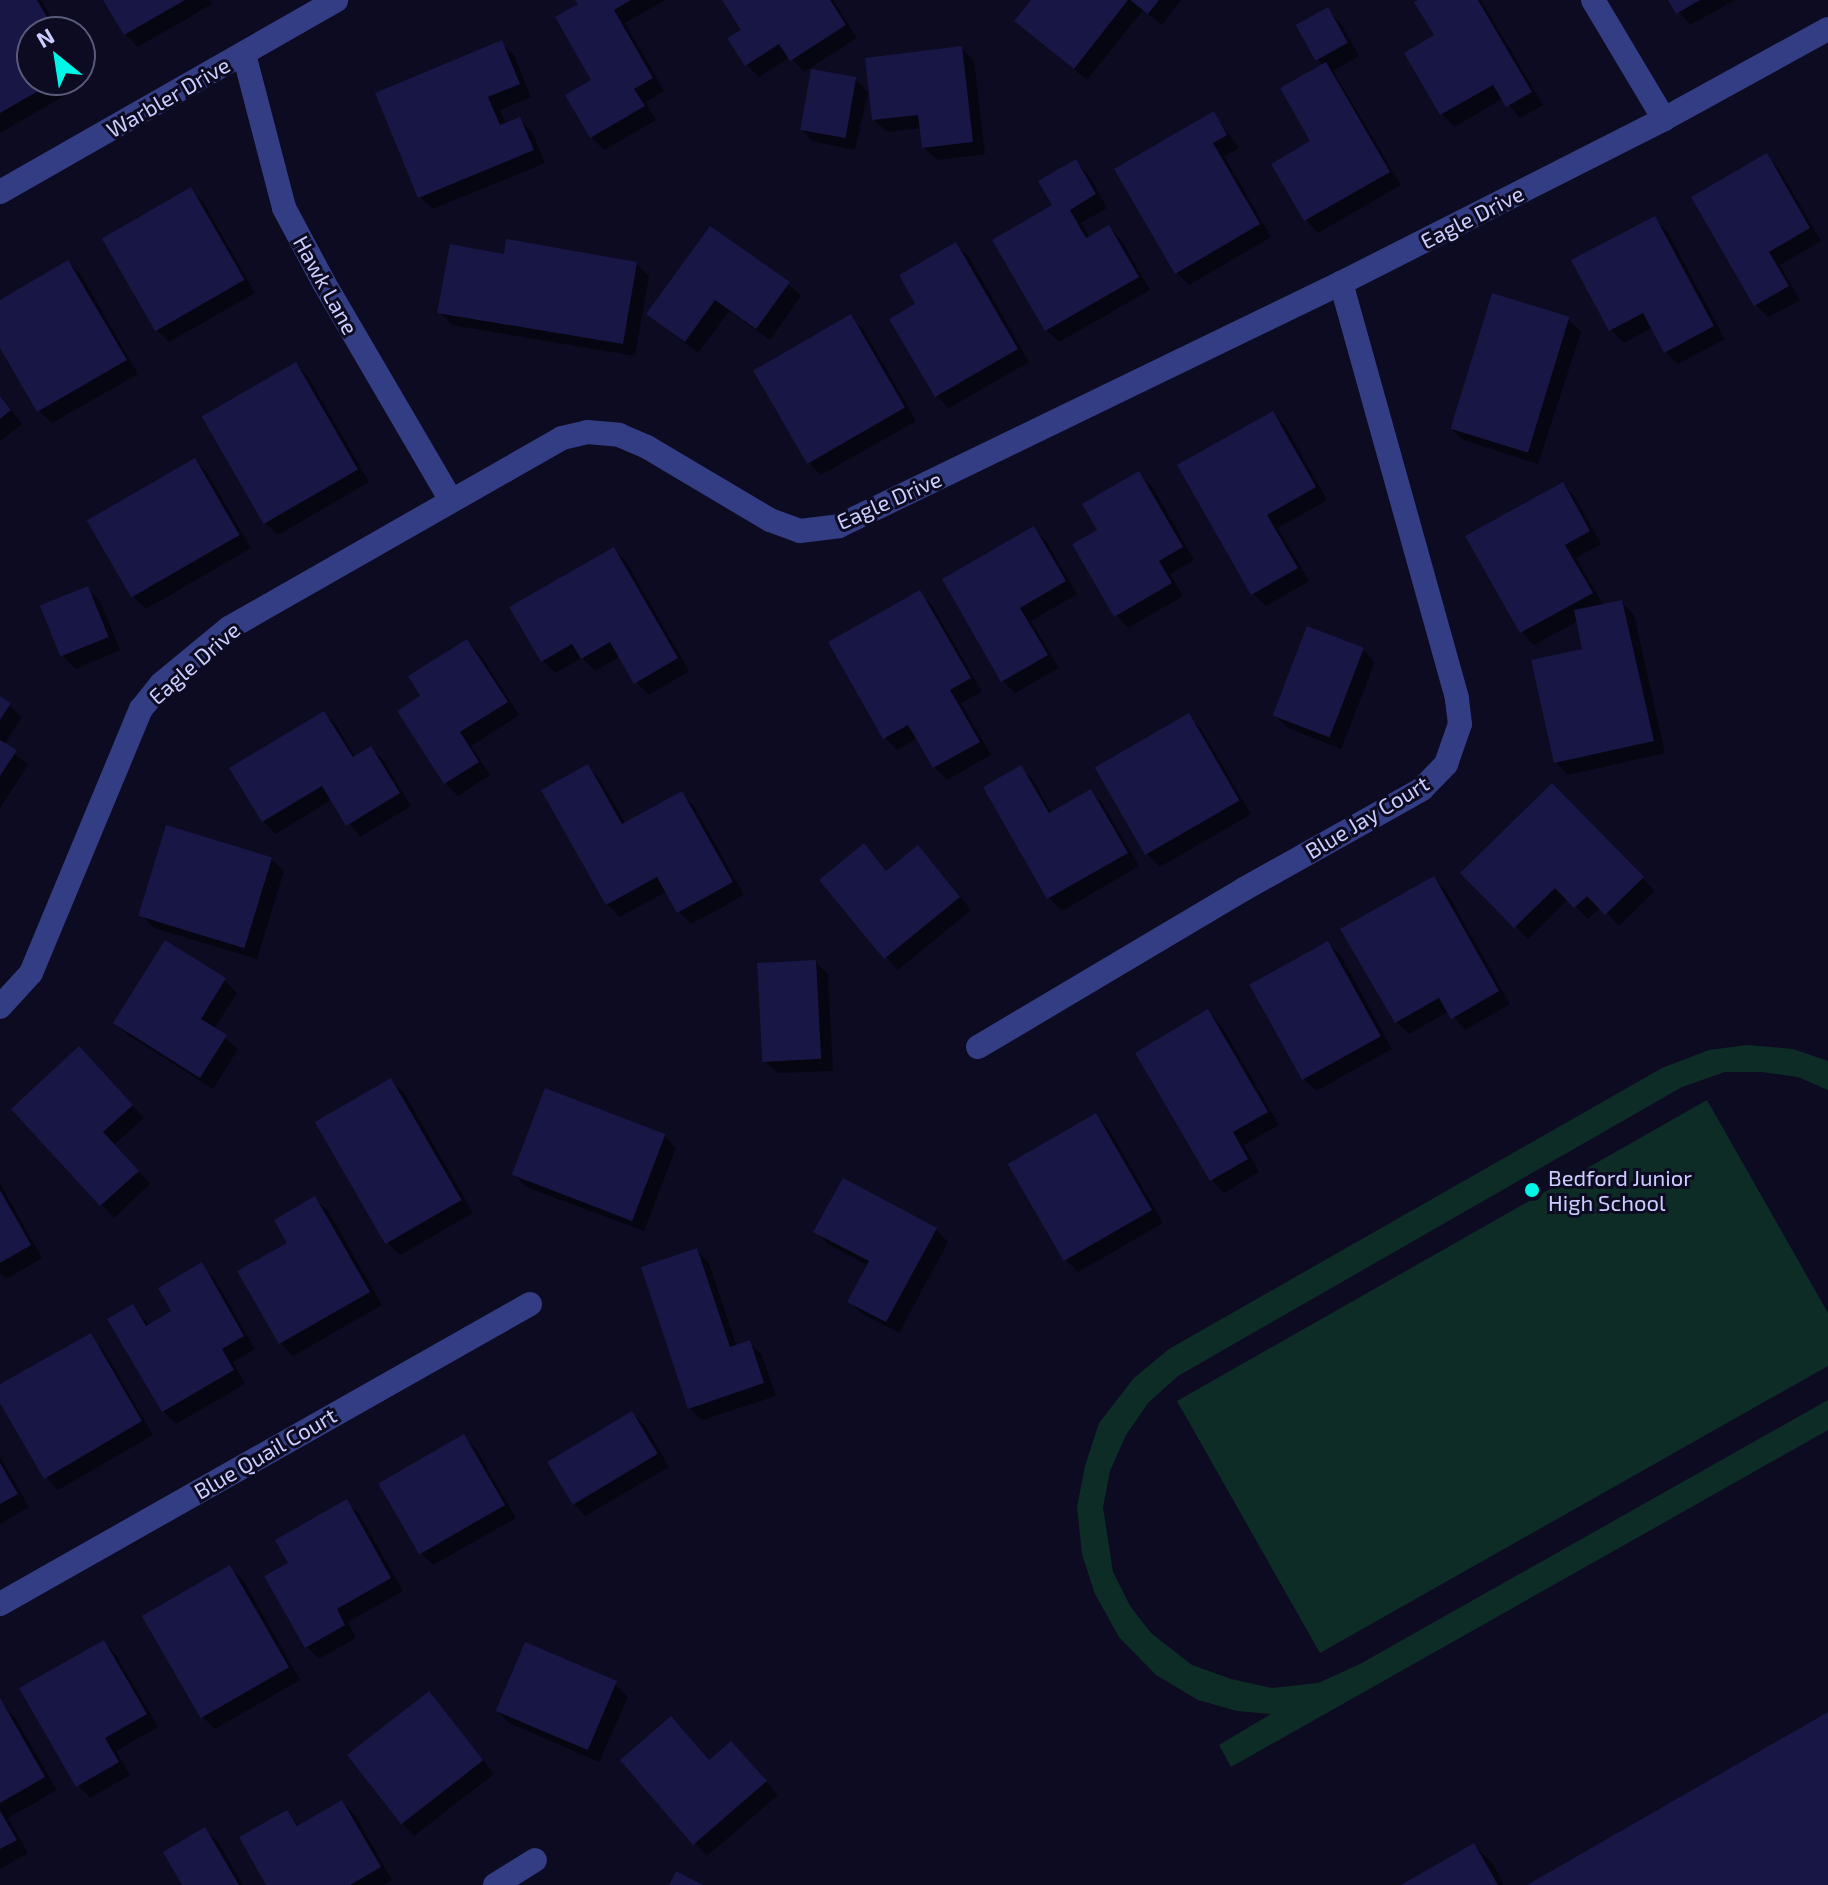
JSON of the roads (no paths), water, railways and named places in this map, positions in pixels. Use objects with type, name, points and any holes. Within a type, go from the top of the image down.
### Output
[{"type":"street","name":"Warbler Drive","points":[[0,192],[244,54],[305,8],[336,0]]},
{"type":"street","points":[[1593,0],[1664,119]]},
{"type":"street","name":"Eagle Drive","points":[[0,1007],[31,973],[141,709],[161,684],[229,628],[450,499],[562,438],[587,432],[619,435],[647,447],[770,520],[800,531],[839,526],[1341,283],[1664,119],[1828,29]]},
{"type":"street","name":"Hawk Lane","points":[[244,54],[284,208],[324,283],[450,499]]},
{"type":"street","name":"Blue Jay Court","points":[[978,1047],[1244,889],[1422,789],[1446,764],[1460,724],[1457,698],[1341,283]]},
{"type":"street","name":"Blue Quail Court","points":[[0,1604],[530,1304]]},
{"type":"street","points":[[495,1885],[535,1860]]},
{"type":"place","name":"Bedford Junior High School","points":[[1532,1190]]}]
